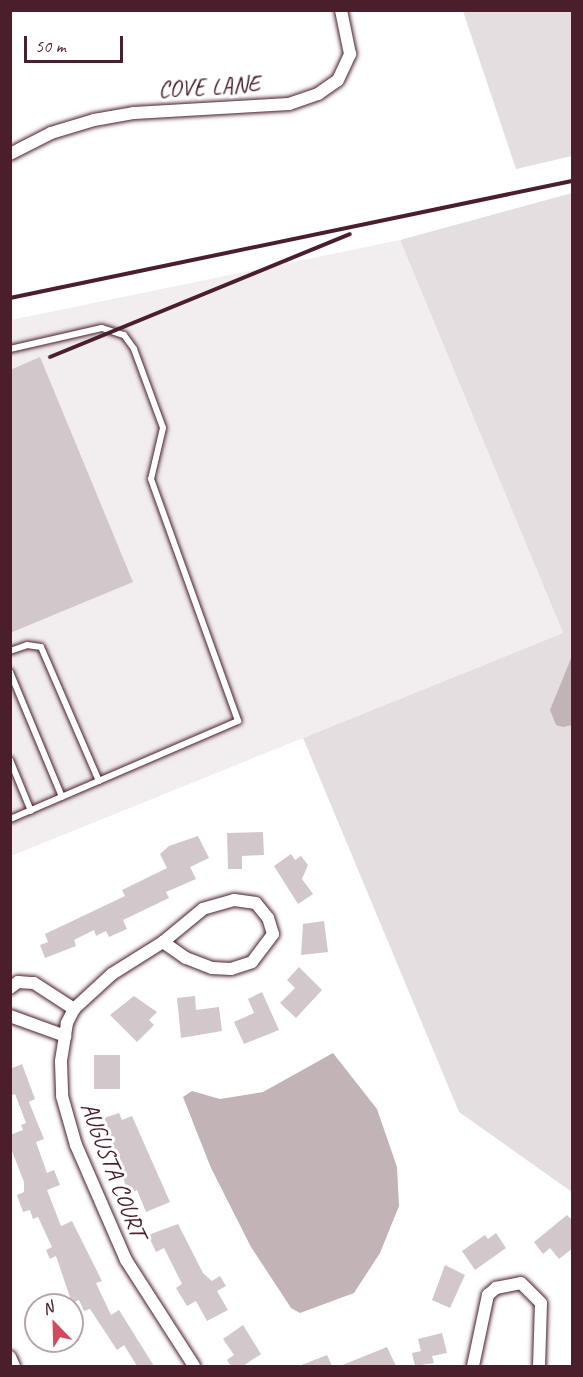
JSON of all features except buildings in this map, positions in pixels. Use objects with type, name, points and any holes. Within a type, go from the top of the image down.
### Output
[{"type":"street","name":"COVE LANE","points":[[10,154],[51,133],[94,120],[166,110],[289,104],[318,94],[338,80],[350,54],[340,10]]},
{"type":"street","name":"AUGUSTA COURT","points":[[163,942],[186,958],[212,968],[231,969],[252,962],[273,934],[268,918],[256,903],[234,900],[202,909],[163,942],[112,974],[74,1009],[65,1036],[62,1096],[76,1145],[126,1260],[194,1366]]},
{"type":"street","points":[[10,988],[18,982],[34,983],[74,1009]]},
{"type":"street","points":[[10,1016],[65,1036]]},
{"type":"street","points":[[473,1366],[488,1295],[496,1288],[521,1283],[541,1303],[539,1366]]},
{"type":"street","points":[[10,1357],[14,1366]]},
{"type":"lane","points":[[10,349],[102,328],[124,335],[134,349],[163,428],[151,479],[238,721],[10,819]]},
{"type":"lane","points":[[10,651],[27,645],[41,647],[99,781]]},
{"type":"lane","points":[[10,672],[62,797]]},
{"type":"lane","points":[[10,760],[31,811]]},
{"type":"shaded area","points":[[463,11],[572,11],[572,156],[516,169]]},
{"type":"shaded area","points":[[572,193],[572,1192],[459,1112],[303,738],[563,633],[400,240]]},
{"type":"shaded area","points":[[400,240],[563,633],[11,856],[11,320]]},
{"type":"shaded area","points":[[572,656],[572,725],[563,727],[556,725],[550,710]]},
{"type":"shaded area","points":[[333,1053],[377,1109],[397,1167],[399,1206],[380,1253],[354,1293],[300,1313],[291,1308],[251,1247],[211,1168],[183,1097],[192,1091],[220,1099],[263,1092]]},
{"type":"railway","points":[[10,298],[572,181]]},
{"type":"railway","points":[[50,357],[350,234]]}]
